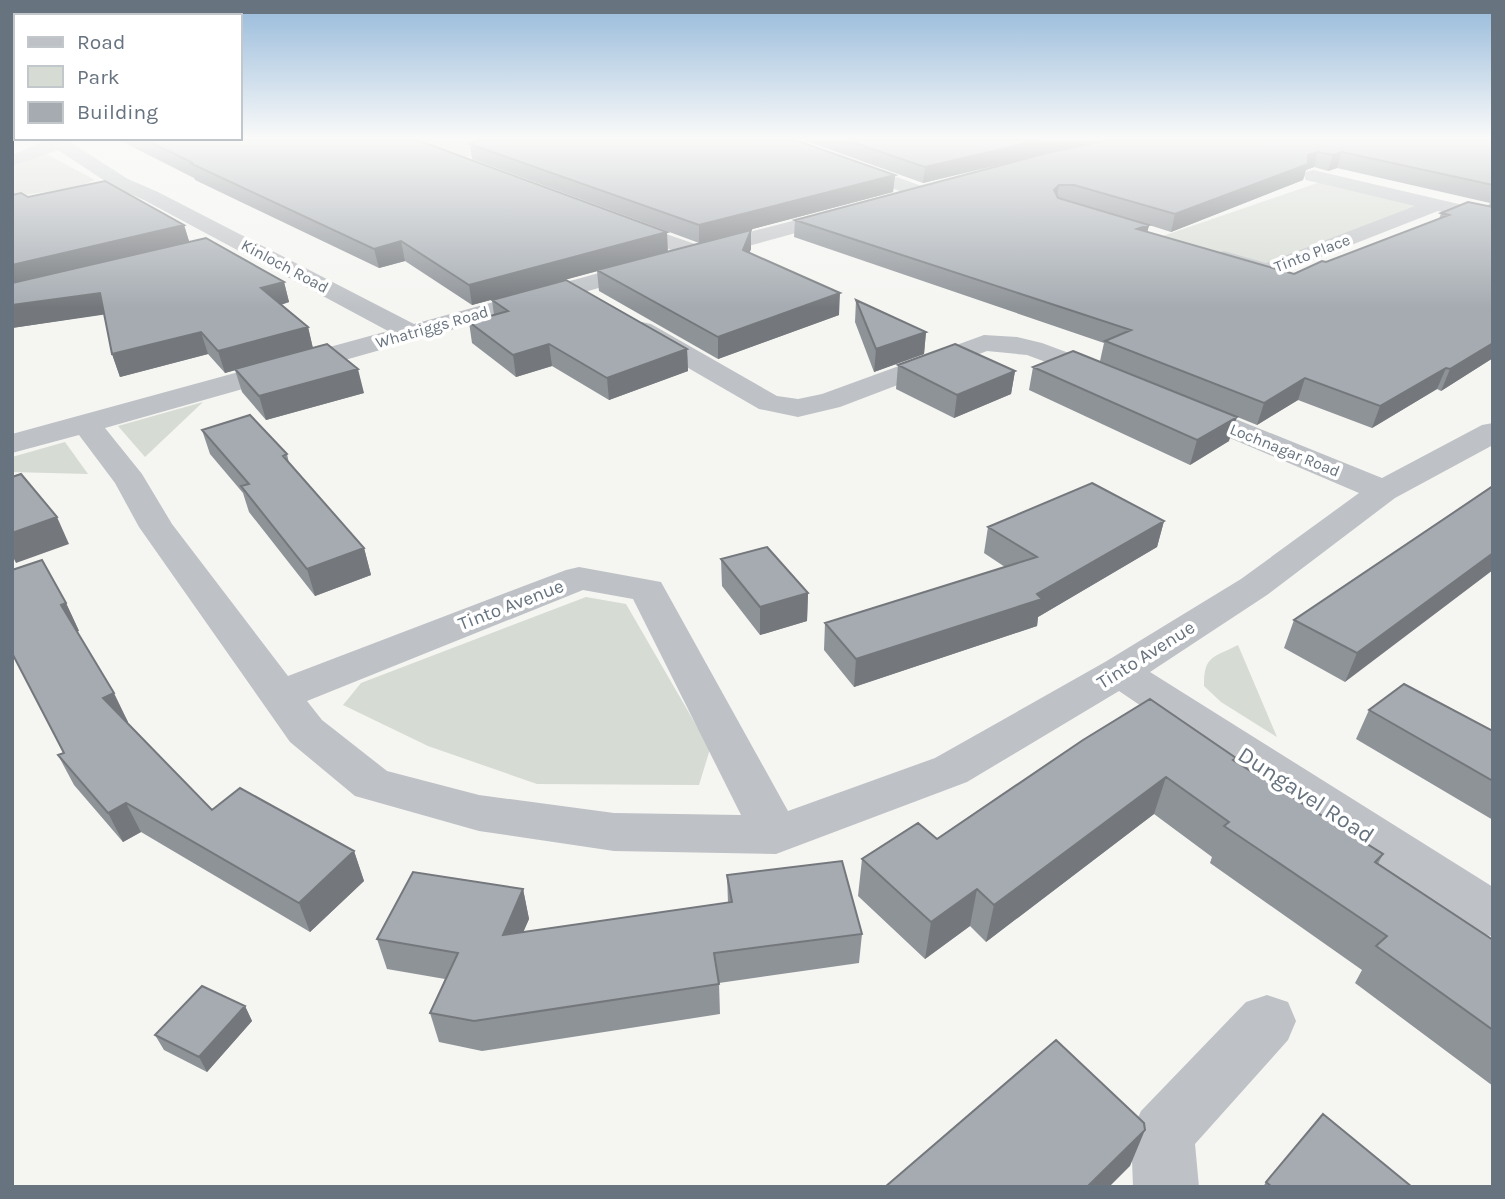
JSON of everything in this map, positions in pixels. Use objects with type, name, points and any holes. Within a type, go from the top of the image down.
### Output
[{"type":"street","name":"Kinloch Road","points":[[147,196],[412,333]]},
{"type":"street","name":"Whatriggs Road","points":[[12,444],[912,196]]},
{"type":"street","points":[[1397,196],[1493,218]]},
{"type":"street","name":"Tinto Place","points":[[1236,285],[1435,205]]},
{"type":"street","points":[[593,214],[698,253]]},
{"type":"street","points":[[211,248],[238,242]]},
{"type":"street","name":"Tinto Place","points":[[1202,251],[1267,271]]},
{"type":"street","name":"Lochnagar Road","points":[[570,288],[769,403],[798,408],[830,401],[984,343],[1034,347],[1383,491]]},
{"type":"street","name":"Tinto Avenue","points":[[86,424],[130,481],[157,527],[278,696],[306,731],[372,784],[479,813],[614,832],[776,835],[951,770],[1120,672],[1254,587],[1383,491],[1493,432]]},
{"type":"street","name":"Tinto Avenue","points":[[278,696],[579,578],[648,590],[776,835]]},
{"type":"street","name":"Dungavel Road","points":[[1120,672],[1493,915]]},
{"type":"street","points":[[1166,1187],[1163,1133],[1267,1020]]},
{"type":"green space","points":[[1280,196],[1393,196],[1431,205],[1266,269],[1160,237]]},
{"type":"green space","points":[[203,402],[145,457],[118,426]]},
{"type":"green space","points":[[65,442],[88,474],[12,472],[12,457]]},
{"type":"green space","points":[[586,597],[626,604],[710,749],[699,785],[537,784],[428,746],[343,705],[361,683]]},
{"type":"green space","points":[[1238,645],[1277,737],[1221,702],[1204,686],[1208,663]]},
{"type":"building","points":[[12,196],[132,196],[184,225],[12,265]]},
{"type":"building","points":[[261,196],[569,196],[667,232],[469,285],[401,241],[374,249]]},
{"type":"building","points":[[617,196],[813,196],[699,225]]},
{"type":"building","points":[[885,196],[1057,196],[1149,225],[1137,229],[1294,274],[1322,261],[1326,262],[1449,215],[1441,213],[1468,202],[1493,207],[1493,343],[1380,406],[1305,378],[1264,403],[1105,341],[1131,330],[795,220]]},
{"type":"building","points":[[1112,196],[1223,196],[1175,214]]},
{"type":"building","points":[[751,230],[743,250],[840,293],[718,337],[597,270]]},
{"type":"building","points":[[206,238],[284,282],[261,288],[308,327],[218,351],[201,332],[112,354],[100,293],[12,305],[12,283]]},
{"type":"building","points":[[566,280],[687,349],[607,378],[549,344],[513,355],[469,322],[508,311],[492,300]]},
{"type":"building","points":[[856,300],[926,332],[876,349]]},
{"type":"building","points":[[327,344],[358,369],[259,396],[235,369]]},
{"type":"building","points":[[955,344],[1015,371],[957,395],[898,365]]},
{"type":"building","points":[[1073,351],[1237,417],[1197,440],[1033,367]]},
{"type":"building","points":[[250,415],[287,454],[283,456],[364,548],[307,569],[241,486],[249,484],[202,430]]},
{"type":"building","points":[[21,474],[57,517],[12,533],[12,477]]},
{"type":"building","points":[[1092,483],[1164,521],[1037,594],[1042,599],[856,659],[825,623],[1037,557],[988,527]]},
{"type":"building","points":[[1493,486],[1493,553],[1357,653],[1294,620]]},
{"type":"building","points":[[767,547],[808,593],[760,607],[721,559]]},
{"type":"building","points":[[42,560],[66,603],[61,605],[114,693],[103,698],[212,810],[240,788],[354,851],[299,903],[126,803],[108,813],[58,755],[64,753],[12,653],[12,570]]},
{"type":"building","points":[[1404,684],[1493,731],[1493,781],[1369,710]]},
{"type":"building","points":[[1150,699],[1236,758],[1233,760],[1383,854],[1375,862],[1493,940],[1493,1030],[1376,946],[1387,936],[1224,826],[1229,822],[1166,777],[994,905],[977,889],[931,922],[862,859],[918,823],[937,839],[1083,740]]},
{"type":"building","points":[[842,861],[862,934],[714,953],[719,984],[474,1021],[430,1013],[458,953],[377,939],[413,872],[523,889],[503,935],[732,902],[727,875]]},
{"type":"building","points":[[202,986],[245,1006],[199,1057],[155,1035]]},
{"type":"building","points":[[1056,1040],[1144,1123],[1145,1130],[1087,1187],[885,1187]]},
{"type":"building","points":[[1323,1114],[1412,1187],[1272,1187],[1266,1182]]}]
